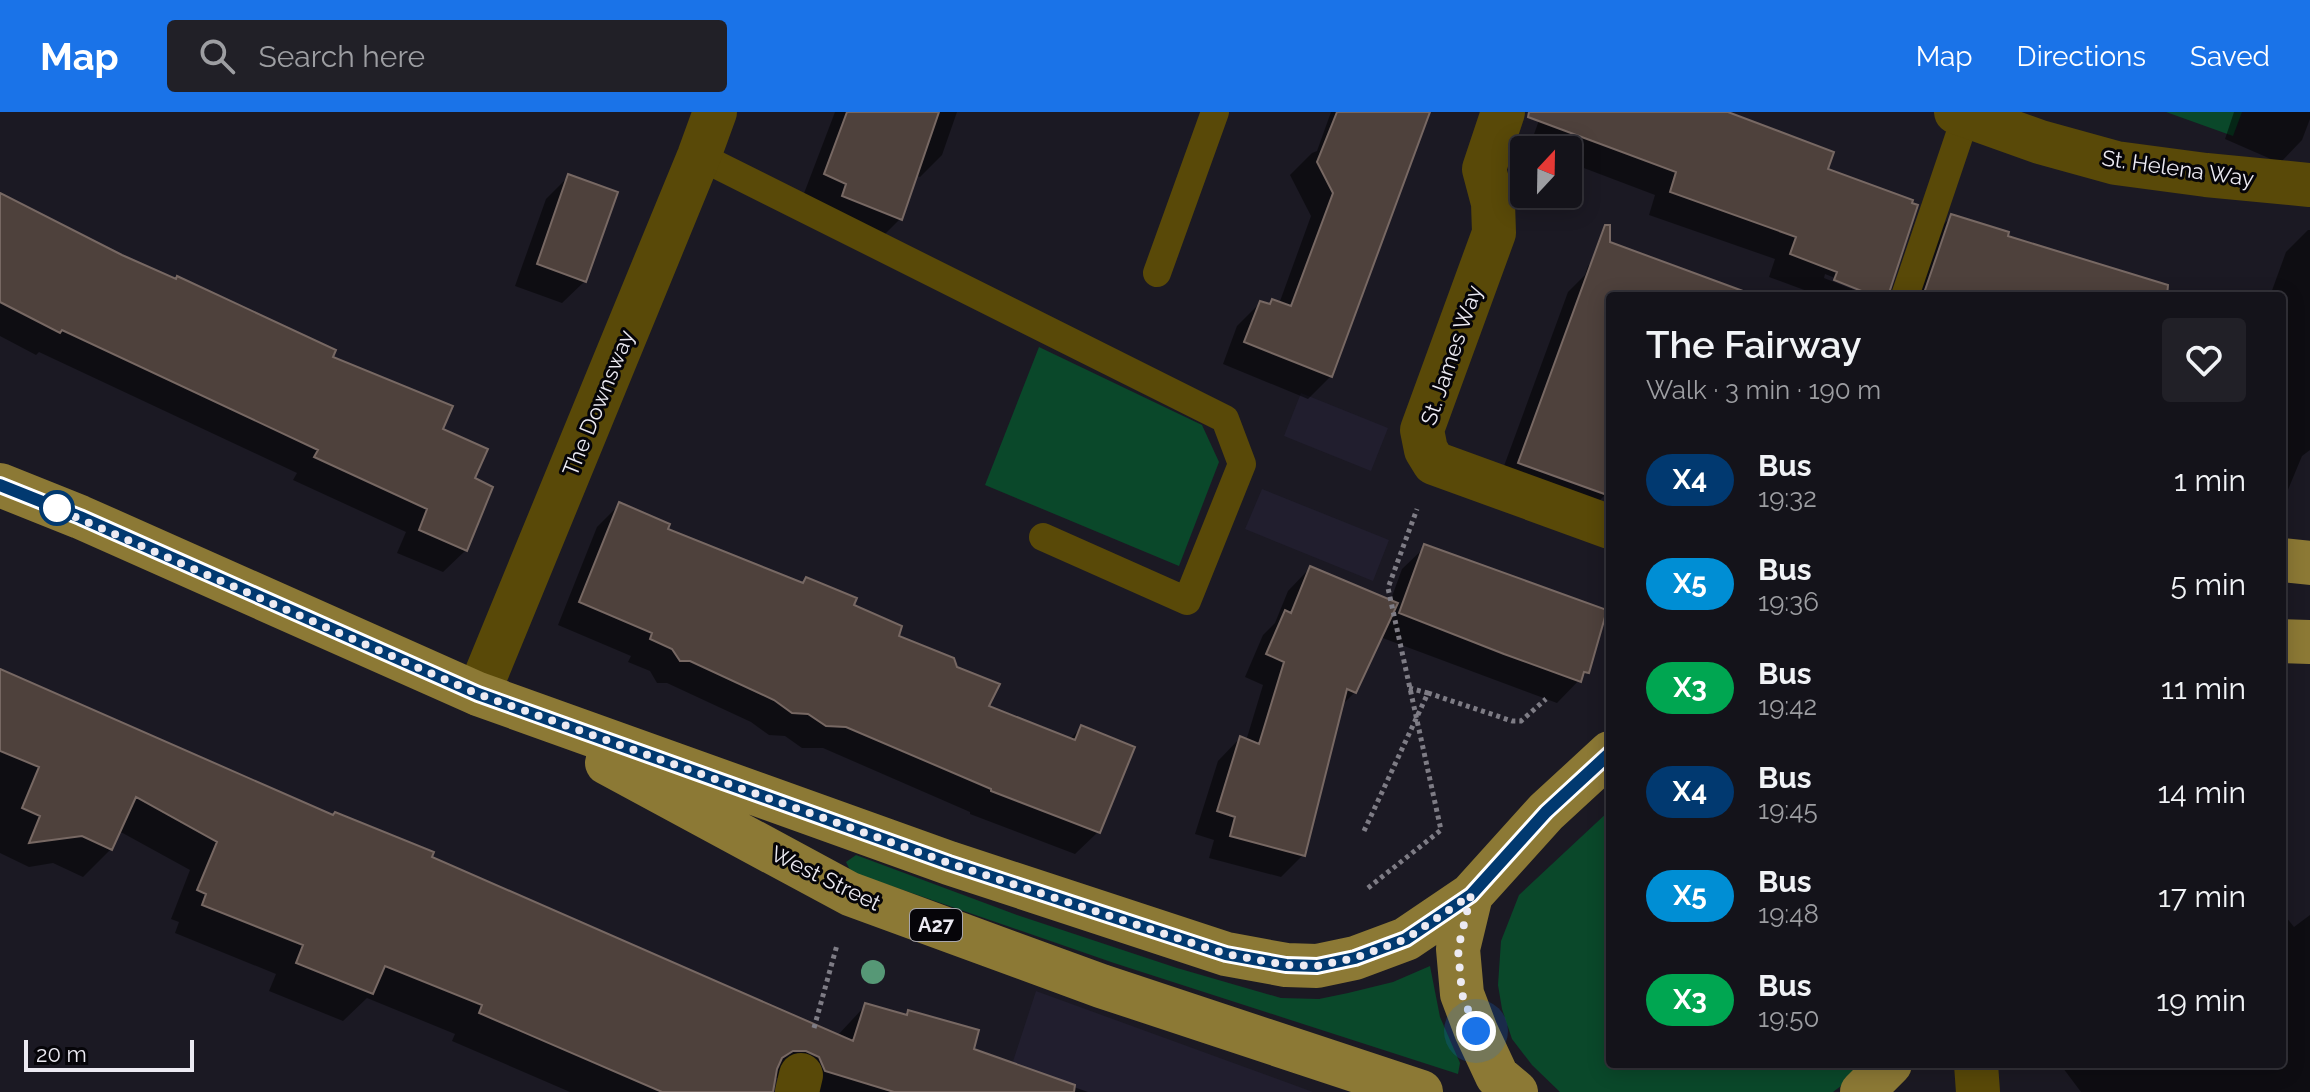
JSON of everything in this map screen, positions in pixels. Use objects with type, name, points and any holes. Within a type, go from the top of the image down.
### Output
[{"type":"main road","name":"West Street","points":[[0,485],[80,517],[478,694],[949,863],[1226,954],[1286,965],[1317,966],[1355,958],[1406,939],[1471,895]]},
{"type":"main road","points":[[2286,560],[2310,563]]},
{"type":"main road","points":[[2286,641],[2310,642]]},
{"type":"main road","name":"West Street","points":[[478,694],[850,894],[1101,986],[1421,1092]]},
{"type":"main road","points":[[1516,1092],[1497,1076],[1462,994],[1458,949],[1471,895],[1546,812],[1606,757]]},
{"type":"main road","points":[[1862,1092],[1886,1068]]},
{"type":"street","name":"The Downsway","points":[[478,694],[715,112]]},
{"type":"street","name":"St. James Way","points":[[1434,463],[1426,450],[1422,430],[1494,233],[1493,203],[1484,169],[1503,112]]},
{"type":"street","name":"St. Helena Way","points":[[1961,114],[2040,142],[2116,163],[2310,185]]},
{"type":"street","points":[[1434,463],[1606,526]]},
{"type":"street","points":[[1976,1068],[1978,1092]]},
{"type":"lane","points":[[1157,273],[1215,112]]},
{"type":"lane","points":[[1906,292],[1961,114]]},
{"type":"lane","points":[[699,156],[1225,419],[1242,464],[1187,601],[1043,537]]},
{"type":"path","points":[[1368,888],[1441,830],[1388,588],[1434,463]]},
{"type":"path","points":[[1409,688],[1512,721],[1521,721],[1546,699]]},
{"type":"path","points":[[1364,831],[1428,693]]},
{"type":"path","points":[[799,1084],[850,894]]},
{"type":"shaded area","points":[[1301,393],[1388,428],[1371,471],[1284,436]]},
{"type":"shaded area","points":[[1262,489],[1389,540],[1373,581],[1245,529]]},
{"type":"shaded area","points":[[1036,991],[1313,1092],[1003,1092]]},
{"type":"green space","points":[[2166,112],[2242,112],[2233,136]]},
{"type":"green space","points":[[1039,347],[1202,425],[1219,462],[1179,566],[985,485]]},
{"type":"green space","points":[[1606,814],[1606,1068],[1865,1068],[1833,1092],[1560,1092],[1532,1065],[1512,1039],[1502,1009],[1498,985],[1501,941],[1519,895]]},
{"type":"green space","points":[[856,855],[1017,915],[1177,968],[1281,998],[1319,999],[1348,993],[1393,982],[1430,966],[1440,1017],[1460,1063],[1458,1074],[1114,963],[851,872],[846,862]]},
{"type":"building","points":[[847,112],[939,112],[902,220],[842,196],[846,184],[824,174]]},
{"type":"building","points":[[1337,112],[1430,112],[1332,377],[1244,342],[1260,301],[1270,304],[1272,299],[1291,306],[1333,193],[1317,162]]},
{"type":"building","points":[[1529,112],[1728,112],[1834,152],[1828,169],[1913,200],[1912,203],[1918,205],[1889,292],[1864,292],[1834,280],[1837,272],[1790,254],[1796,237],[1670,192],[1676,172],[1528,117]]},
{"type":"building","points":[[568,174],[618,192],[586,282],[537,264]]},
{"type":"building","points":[[0,193],[122,255],[176,279],[177,276],[336,350],[333,357],[453,406],[443,429],[488,449],[475,478],[493,487],[467,551],[419,530],[427,509],[314,457],[318,450],[62,330],[60,333],[0,302]]},
{"type":"building","points":[[1951,214],[2009,232],[2008,236],[2168,285],[2167,292],[1924,292]]},
{"type":"building","points":[[1605,225],[1610,225],[1610,242],[1743,291],[1606,292],[1606,495],[1518,463]]},
{"type":"building","points":[[619,502],[670,524],[668,529],[803,583],[806,577],[857,598],[854,605],[902,626],[899,636],[954,658],[957,667],[1000,684],[989,706],[1075,740],[1081,725],[1135,747],[1100,833],[991,791],[846,727],[826,726],[808,714],[792,713],[774,700],[690,661],[680,661],[672,649],[650,639],[652,633],[579,602]]},
{"type":"building","points":[[1424,544],[1606,610],[1589,673],[1584,672],[1581,682],[1399,613]]},
{"type":"building","points":[[1310,566],[1398,603],[1356,693],[1347,689],[1305,856],[1230,836],[1235,817],[1217,811],[1240,736],[1259,744],[1284,662],[1266,654],[1285,610],[1291,613]]},
{"type":"building","points":[[0,669],[333,815],[335,812],[434,852],[432,857],[853,1041],[865,1003],[907,1015],[908,1010],[979,1030],[974,1049],[1075,1085],[1074,1092],[894,1092],[825,1071],[819,1057],[806,1051],[793,1051],[782,1058],[773,1092],[662,1092],[479,1013],[482,1005],[385,966],[373,994],[296,963],[303,945],[202,905],[206,894],[197,890],[217,842],[136,797],[112,850],[82,836],[29,843],[40,816],[22,808],[39,767],[0,751]]},
{"type":"bus line","name":"X4","points":[[0,485],[80,517],[478,694],[949,863],[1226,954],[1286,965],[1317,966],[1355,958],[1406,939],[1471,895],[1546,812],[1606,757]]},
{"type":"route","points":[[57,508],[53,507],[478,694],[949,863],[1226,954],[1286,965],[1317,966],[1355,958],[1406,939],[1471,895],[1458,949],[1462,994],[1476,1031]]}]
